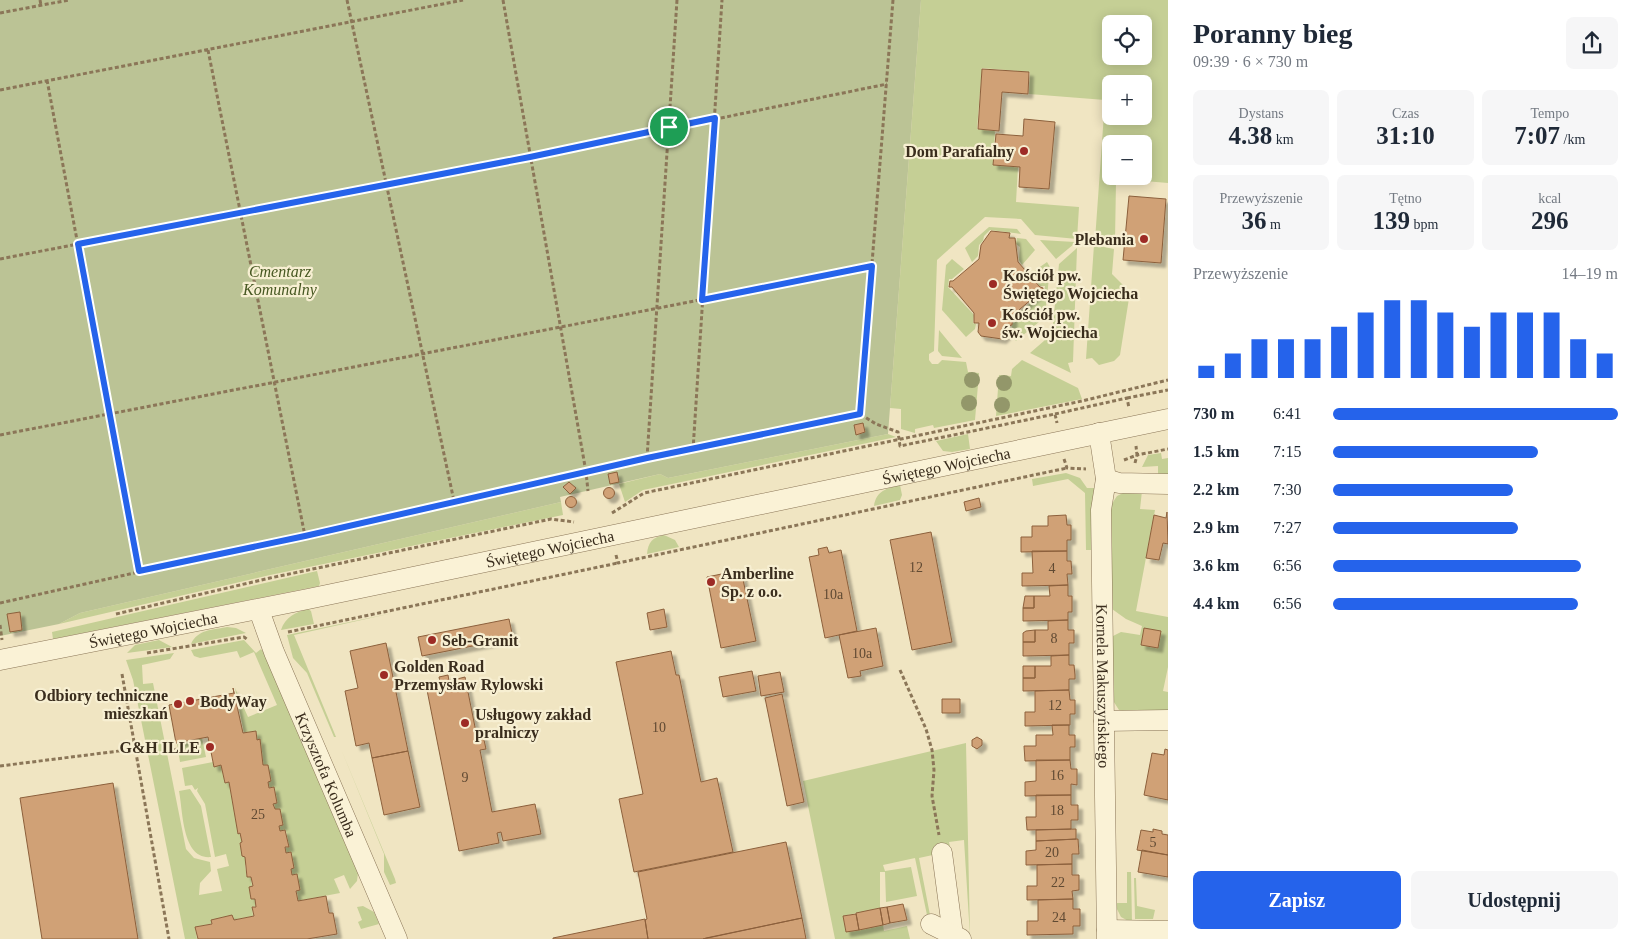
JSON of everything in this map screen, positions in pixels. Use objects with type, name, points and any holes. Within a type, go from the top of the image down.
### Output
[{"type":"street","name":"Świętego Wojciecha","points":[[0,660],[259,610],[1168,419]]},
{"type":"street","name":"Kornela Makuszyńskiego","points":[[1099,433],[1105,470],[1101,510],[1107,935]]},
{"type":"street","points":[[1105,470],[1119,483],[1168,484]]},
{"type":"street","name":"Krzysztofa Kolumba","points":[[259,610],[274,652],[396,939]]},
{"type":"street","points":[[1104,721],[1168,720]]},
{"type":"street","points":[[942,853],[957,937]]},
{"type":"street","points":[[931,924],[957,937]]},
{"type":"street","points":[[1107,935],[1168,931]]},
{"type":"path","points":[[40,0],[41,6]]},
{"type":"path","points":[[0,13],[69,0]]},
{"type":"path","points":[[347,0],[454,501]]},
{"type":"path","points":[[0,90],[351,20],[464,0]]},
{"type":"path","points":[[503,0],[562,326],[588,491]]},
{"type":"path","points":[[647,458],[677,0]]},
{"type":"path","points":[[693,450],[722,0]]},
{"type":"path","points":[[860,414],[893,0]]},
{"type":"path","points":[[208,50],[239,213],[275,381],[305,536]]},
{"type":"path","points":[[47,80],[139,571]]},
{"type":"path","points":[[0,259],[530,157],[669,127],[887,84]]},
{"type":"path","points":[[0,435],[275,381],[423,355],[562,326],[657,310],[872,266]]},
{"type":"path","points":[[613,513],[644,493],[1082,401],[1168,380]]},
{"type":"path","points":[[0,603],[647,458],[860,414],[876,424],[898,432],[900,446],[1168,390]]},
{"type":"path","points":[[1127,398],[1131,416]]},
{"type":"path","points":[[1054,414],[1058,431]]},
{"type":"path","points":[[1134,469],[1137,455],[1135,437]]},
{"type":"path","points":[[284,633],[1067,468],[1105,470],[1137,455],[1168,449]]},
{"type":"path","points":[[1062,451],[1067,468]]},
{"type":"path","points":[[111,616],[270,578],[551,519],[573,522],[580,520]]},
{"type":"path","points":[[616,554],[618,563]]},
{"type":"path","points":[[0,625],[2,636]]},
{"type":"path","points":[[145,654],[244,637],[251,642]]},
{"type":"path","points":[[900,670],[926,729],[932,750],[934,770],[932,796],[942,853]]},
{"type":"path","points":[[122,674],[169,939]]},
{"type":"path","points":[[175,748],[176,754]]},
{"type":"path","points":[[0,766],[135,749]]},
{"type":"green space","name":"Cmentarz Komunalny","points":[[0,0],[921,0],[888,434],[668,478],[660,474],[560,497],[561,502],[80,613],[59,624],[0,636]]},
{"type":"green space","points":[[921,0],[1168,0],[1168,183],[1152,182],[1152,135],[1102,135],[1103,125],[1152,125],[1152,75],[1102,75],[1102,100],[1029,94],[1030,72],[982,68],[977,129],[995,131],[993,165],[1018,167],[1016,202],[1079,207],[1077,239],[1035,235],[1021,219],[985,217],[937,260],[934,351],[929,354],[929,360],[932,364],[938,364],[942,360],[966,362],[968,372],[979,373],[975,420],[934,428],[933,425],[915,429],[915,433],[901,429],[901,409],[890,408]]},
{"type":"green space","points":[[1102,142],[1102,185],[1116,185],[1115,240],[1095,240]]},
{"type":"green space","points":[[989,227],[1017,229],[1021,234],[990,230],[979,245],[978,256],[972,262],[965,248]]},
{"type":"green space","points":[[1017,238],[1026,239],[1035,250],[1022,265],[1019,260],[1020,247],[1016,244]]},
{"type":"green space","points":[[1040,240],[1075,242],[1056,259]]},
{"type":"green space","points":[[1094,245],[1114,249],[1112,274],[1130,292],[1120,355],[1114,361],[1099,365],[1092,358],[1086,359]]},
{"type":"green space","points":[[1077,248],[1073,362],[1068,363],[1071,373],[1030,353],[1052,334],[1059,264]]},
{"type":"green space","points":[[952,259],[964,269],[952,279],[949,279],[948,287],[974,315],[973,323],[976,324],[975,329],[966,337],[942,310],[946,265]]},
{"type":"green space","points":[[1047,262],[1050,267],[1045,317],[1016,341],[1010,334],[1014,317],[1040,295],[1044,295],[1045,286],[1040,286],[1030,274]]},
{"type":"green space","points":[[939,330],[962,358],[942,356],[938,351]]},
{"type":"green space","points":[[1022,360],[1078,388],[1082,399],[996,416],[999,375],[1011,376],[1012,369]]},
{"type":"green space","points":[[888,434],[896,437],[643,490],[625,502],[619,484],[660,474],[668,478]]},
{"type":"green space","points":[[968,434],[970,449],[952,452],[943,451],[936,441]]},
{"type":"green space","points":[[1161,453],[1162,459],[1168,458],[1168,476],[1158,476],[1158,466],[1142,467],[1148,455]]},
{"type":"green space","points":[[1066,473],[1080,478],[1087,488],[1094,488],[1095,550],[1086,550],[1085,493],[1068,479],[1033,486],[1032,479]]},
{"type":"green space","points":[[900,485],[902,495],[900,500],[874,506],[877,497],[883,491]]},
{"type":"green space","points":[[1127,491],[1142,491],[1140,509],[1155,510],[1136,611],[1168,617],[1168,667],[1163,691],[1168,692],[1168,713],[1125,712],[1119,710],[1112,699],[1113,636],[1121,632],[1140,635],[1142,626],[1126,619],[1112,609],[1111,505],[1117,496]]},
{"type":"green space","points":[[561,502],[563,515],[270,575],[59,624],[80,613]]},
{"type":"green space","points":[[664,535],[675,540],[679,547],[647,554],[652,541]]},
{"type":"green space","points":[[317,571],[319,586],[53,639],[52,632]]},
{"type":"green space","points":[[308,609],[311,611],[314,624],[281,630],[285,622],[292,616]]},
{"type":"green space","points":[[393,613],[294,635],[336,737],[334,737],[307,673],[293,658],[287,635]]},
{"type":"green space","points":[[227,627],[236,628],[246,633],[191,644],[202,633]]},
{"type":"green space","points":[[159,640],[172,647],[127,653],[135,645]]},
{"type":"green space","points":[[244,640],[256,653],[261,649],[266,655],[358,873],[357,881],[350,889],[344,875],[334,879],[340,893],[298,901],[297,891],[300,890],[297,874],[292,875],[291,869],[294,868],[291,852],[286,853],[285,848],[289,847],[286,831],[280,831],[279,826],[283,825],[280,809],[275,809],[274,804],[277,803],[274,787],[269,787],[268,782],[271,781],[268,765],[263,765],[260,740],[257,740],[256,731],[244,733],[235,688],[248,717],[277,705],[254,652],[240,658],[237,651],[200,658],[194,656],[191,650]]},
{"type":"green space","points":[[174,653],[170,659],[142,665],[143,684],[153,683],[186,849],[194,858],[210,862],[211,871],[200,883],[199,895],[222,891],[217,869],[229,866],[226,854],[215,857],[205,804],[197,791],[198,788],[195,790],[192,785],[185,786],[182,768],[213,762],[214,766],[221,765],[225,783],[229,782],[238,833],[240,833],[242,842],[240,843],[242,855],[245,855],[247,864],[245,865],[247,877],[251,877],[252,886],[249,887],[251,899],[255,899],[256,906],[252,907],[253,916],[234,920],[232,916],[211,920],[211,924],[195,927],[197,939],[185,939],[133,680],[126,660]]},
{"type":"green space","points":[[202,738],[206,757],[180,762],[177,743]]},
{"type":"green space","points":[[966,743],[970,936],[964,840],[949,842],[951,851],[919,858],[930,915],[927,915],[915,858],[883,865],[885,871],[911,867],[917,896],[886,902],[885,872],[880,872],[880,908],[843,916],[846,932],[883,925],[884,931],[907,926],[910,939],[835,939],[803,781]]},
{"type":"green space","points":[[341,749],[396,883],[390,885],[384,872],[384,854]]},
{"type":"green space","points":[[190,789],[201,806],[211,857],[201,856],[194,851],[189,843],[183,821],[179,791]]},
{"type":"green space","points":[[1127,872],[1131,872],[1132,923],[1121,917],[1114,903],[1127,903]]},
{"type":"green space","points":[[1134,878],[1136,878],[1137,906],[1155,910],[1153,919],[1135,919]]},
{"type":"green space","points":[[363,906],[374,912],[379,924],[361,929],[358,922],[362,920],[357,907]]},
{"type":"building","points":[[982,69],[1029,72],[1028,94],[1002,92],[999,131],[978,129]]},
{"type":"building","name":"Dom Parafialny","points":[[1024,119],[1055,122],[1049,189],[1019,187],[1020,167],[993,165],[996,134],[1023,136]]},
{"type":"building","name":"Plebania","points":[[1129,196],[1166,199],[1161,263],[1123,260]]},
{"type":"building","name":"Kościół pw. Świętego Wojciecha","points":[[991,231],[1010,233],[1009,238],[1015,238],[1018,262],[1043,288],[1043,294],[1039,293],[1013,315],[1012,325],[1008,326],[1007,334],[1002,339],[981,336],[978,332],[979,323],[974,323],[974,313],[952,287],[949,287],[950,281],[953,281],[979,259],[981,245]]},
{"type":"building","points":[[863,423],[865,432],[856,435],[854,425]]},
{"type":"building","points":[[617,472],[619,482],[610,484],[608,474]]},
{"type":"building","points":[[569,482],[576,488],[570,494],[563,487]]},
{"type":"building","points":[[609,487],[615,493],[609,499],[603,493]]},
{"type":"building","points":[[569,497],[573,497],[576,502],[575,506],[569,507],[566,504],[566,500]]},
{"type":"building","points":[[979,498],[981,507],[966,511],[964,502]]},
{"type":"building","points":[[1167,512],[1168,544],[1163,543],[1159,560],[1146,558],[1154,515],[1166,518]]},
{"type":"building","points":[[1066,515],[1067,525],[1071,525],[1071,540],[1067,540],[1067,551],[1021,552],[1021,537],[1032,537],[1032,526],[1048,526],[1048,516]]},
{"type":"building","points":[[931,532],[952,642],[912,650],[890,540]]},
{"type":"building","points":[[827,547],[829,553],[841,550],[857,631],[825,638],[809,557],[819,555],[818,549]]},
{"type":"building","points":[[1032,551],[1067,551],[1067,561],[1071,561],[1072,574],[1067,574],[1068,585],[1022,586],[1022,573],[1033,573]]},
{"type":"building","points":[[741,570],[756,641],[721,648],[707,577]]},
{"type":"building","points":[[1068,585],[1068,596],[1072,596],[1072,612],[1068,612],[1068,620],[1023,621],[1023,608],[1034,608],[1034,596],[1050,596],[1049,586]]},
{"type":"building","points":[[1025,596],[1034,596],[1034,608],[1023,608]]},
{"type":"building","points":[[664,609],[667,627],[650,630],[647,613]]},
{"type":"building","points":[[20,612],[22,630],[10,632],[7,614]]},
{"type":"building","points":[[509,619],[513,638],[422,656],[418,637]]},
{"type":"building","points":[[1068,620],[1068,630],[1074,630],[1074,643],[1069,643],[1069,655],[1023,656],[1023,642],[1035,642],[1035,630],[1048,630],[1048,621]]},
{"type":"building","points":[[876,628],[883,666],[860,671],[861,676],[848,678],[839,635]]},
{"type":"building","points":[[1144,628],[1161,631],[1158,648],[1141,645]]},
{"type":"building","points":[[1035,630],[1035,642],[1023,642],[1023,633]]},
{"type":"building","points":[[386,643],[408,751],[372,758],[369,743],[356,746],[345,691],[358,688],[350,651]]},
{"type":"building","points":[[671,651],[676,675],[679,675],[701,782],[717,778],[733,852],[634,872],[619,799],[643,794],[616,662]]},
{"type":"building","points":[[1069,655],[1069,665],[1074,665],[1075,679],[1069,679],[1069,690],[1023,691],[1023,678],[1035,678],[1035,666],[1051,666],[1051,656]]},
{"type":"building","points":[[1023,666],[1035,666],[1035,678],[1023,678]]},
{"type":"building","points":[[752,671],[756,691],[723,697],[719,677]]},
{"type":"building","points":[[780,672],[784,692],[761,696],[758,676]]},
{"type":"building","points":[[448,675],[449,681],[465,677],[476,732],[482,731],[486,749],[480,750],[492,812],[535,804],[541,834],[503,841],[501,832],[497,833],[499,843],[459,851],[426,685],[440,682],[439,677]]},
{"type":"building","points":[[233,688],[243,733],[256,731],[257,740],[260,739],[263,765],[268,765],[271,781],[268,782],[269,788],[274,787],[277,803],[273,804],[275,809],[280,809],[283,825],[279,826],[280,831],[285,830],[289,847],[285,847],[286,853],[291,852],[294,868],[291,869],[292,875],[297,874],[300,890],[296,891],[298,901],[326,896],[329,913],[333,913],[337,934],[307,939],[198,939],[195,927],[212,924],[211,920],[232,915],[234,920],[254,916],[252,907],[256,907],[255,899],[251,899],[249,887],[253,886],[251,877],[247,877],[245,857],[242,856],[240,843],[242,842],[240,833],[238,834],[229,782],[225,783],[221,765],[214,767],[208,737],[176,743],[169,705],[234,693]]},
{"type":"building","points":[[1069,690],[1070,700],[1075,700],[1075,714],[1070,714],[1070,725],[1025,726],[1025,712],[1035,712],[1035,691]]},
{"type":"building","points":[[782,694],[804,802],[787,806],[765,698]]},
{"type":"building","points":[[942,699],[960,699],[960,713],[942,713]]},
{"type":"building","points":[[1052,725],[1069,725],[1069,735],[1075,735],[1075,747],[1070,747],[1070,760],[1025,761],[1024,746],[1036,746],[1036,735],[1053,735]]},
{"type":"building","points":[[977,737],[982,740],[982,745],[977,749],[972,746],[972,740]]},
{"type":"building","points":[[1165,749],[1168,750],[1168,800],[1144,795],[1152,753],[1164,755]]},
{"type":"building","points":[[408,751],[420,807],[384,815],[372,758]]},
{"type":"building","points":[[1036,760],[1070,760],[1071,769],[1077,769],[1077,785],[1071,784],[1071,795],[1025,796],[1025,782],[1036,781]]},
{"type":"building","points":[[113,783],[138,939],[42,939],[20,798]]},
{"type":"building","points":[[1036,795],[1071,795],[1071,805],[1078,805],[1078,820],[1071,820],[1071,829],[1027,830],[1026,817],[1036,817]]},
{"type":"building","points":[[1076,829],[1076,839],[1036,841],[1036,830]]},
{"type":"building","points":[[1153,829],[1168,835],[1168,855],[1137,850],[1141,830],[1153,832]]},
{"type":"building","points":[[1078,839],[1079,854],[1072,854],[1072,864],[1026,865],[1026,851],[1036,850],[1036,841]]},
{"type":"building","points":[[786,842],[802,918],[703,939],[648,939],[645,920],[647,919],[638,872]]},
{"type":"building","points":[[1142,850],[1168,855],[1168,877],[1138,872]]},
{"type":"building","points":[[1072,864],[1072,875],[1079,875],[1079,890],[1072,891],[1073,899],[1027,900],[1027,886],[1037,886],[1037,865]]},
{"type":"building","points":[[1073,899],[1073,909],[1080,909],[1080,926],[1073,926],[1073,934],[1027,935],[1027,921],[1038,921],[1038,900]]},
{"type":"building","points":[[903,904],[907,920],[890,923],[887,907]]},
{"type":"building","points":[[887,907],[890,923],[883,925],[880,908]]},
{"type":"building","points":[[880,908],[883,925],[859,930],[856,913]]},
{"type":"building","points":[[856,914],[859,930],[846,932],[843,916]]},
{"type":"building","points":[[802,918],[806,939],[703,939],[706,938]]},
{"type":"building","points":[[645,919],[648,939],[553,939],[553,938]]},
{"type":"place","name":"Dom Parafialny","points":[[1024,151]]},
{"type":"place","name":"Plebania","points":[[1144,239]]},
{"type":"place","name":"Kościół pw. Świętego Wojciecha","points":[[993,284]]},
{"type":"place","name":"Kościół pw. św. Wojciecha","points":[[992,323]]},
{"type":"place","name":"Amberline Sp. z o.o.","points":[[711,582]]},
{"type":"place","name":"Seb-Granit","points":[[432,640]]},
{"type":"place","name":"Golden Road Przemysław Rylowski","points":[[384,675]]},
{"type":"place","name":"BodyWay","points":[[190,701]]},
{"type":"place","name":"Odbiory techniczne mieszkań","points":[[178,704]]},
{"type":"place","name":"Usługowy zakład pralniczy","points":[[465,723]]},
{"type":"place","name":"G&H ILLE","points":[[210,747]]},
{"type":"route","points":[[715,118],[702,300],[872,266],[860,414],[647,458],[572,477],[454,501],[305,536],[139,571],[78,244],[530,157],[669,127],[715,118]]}]
